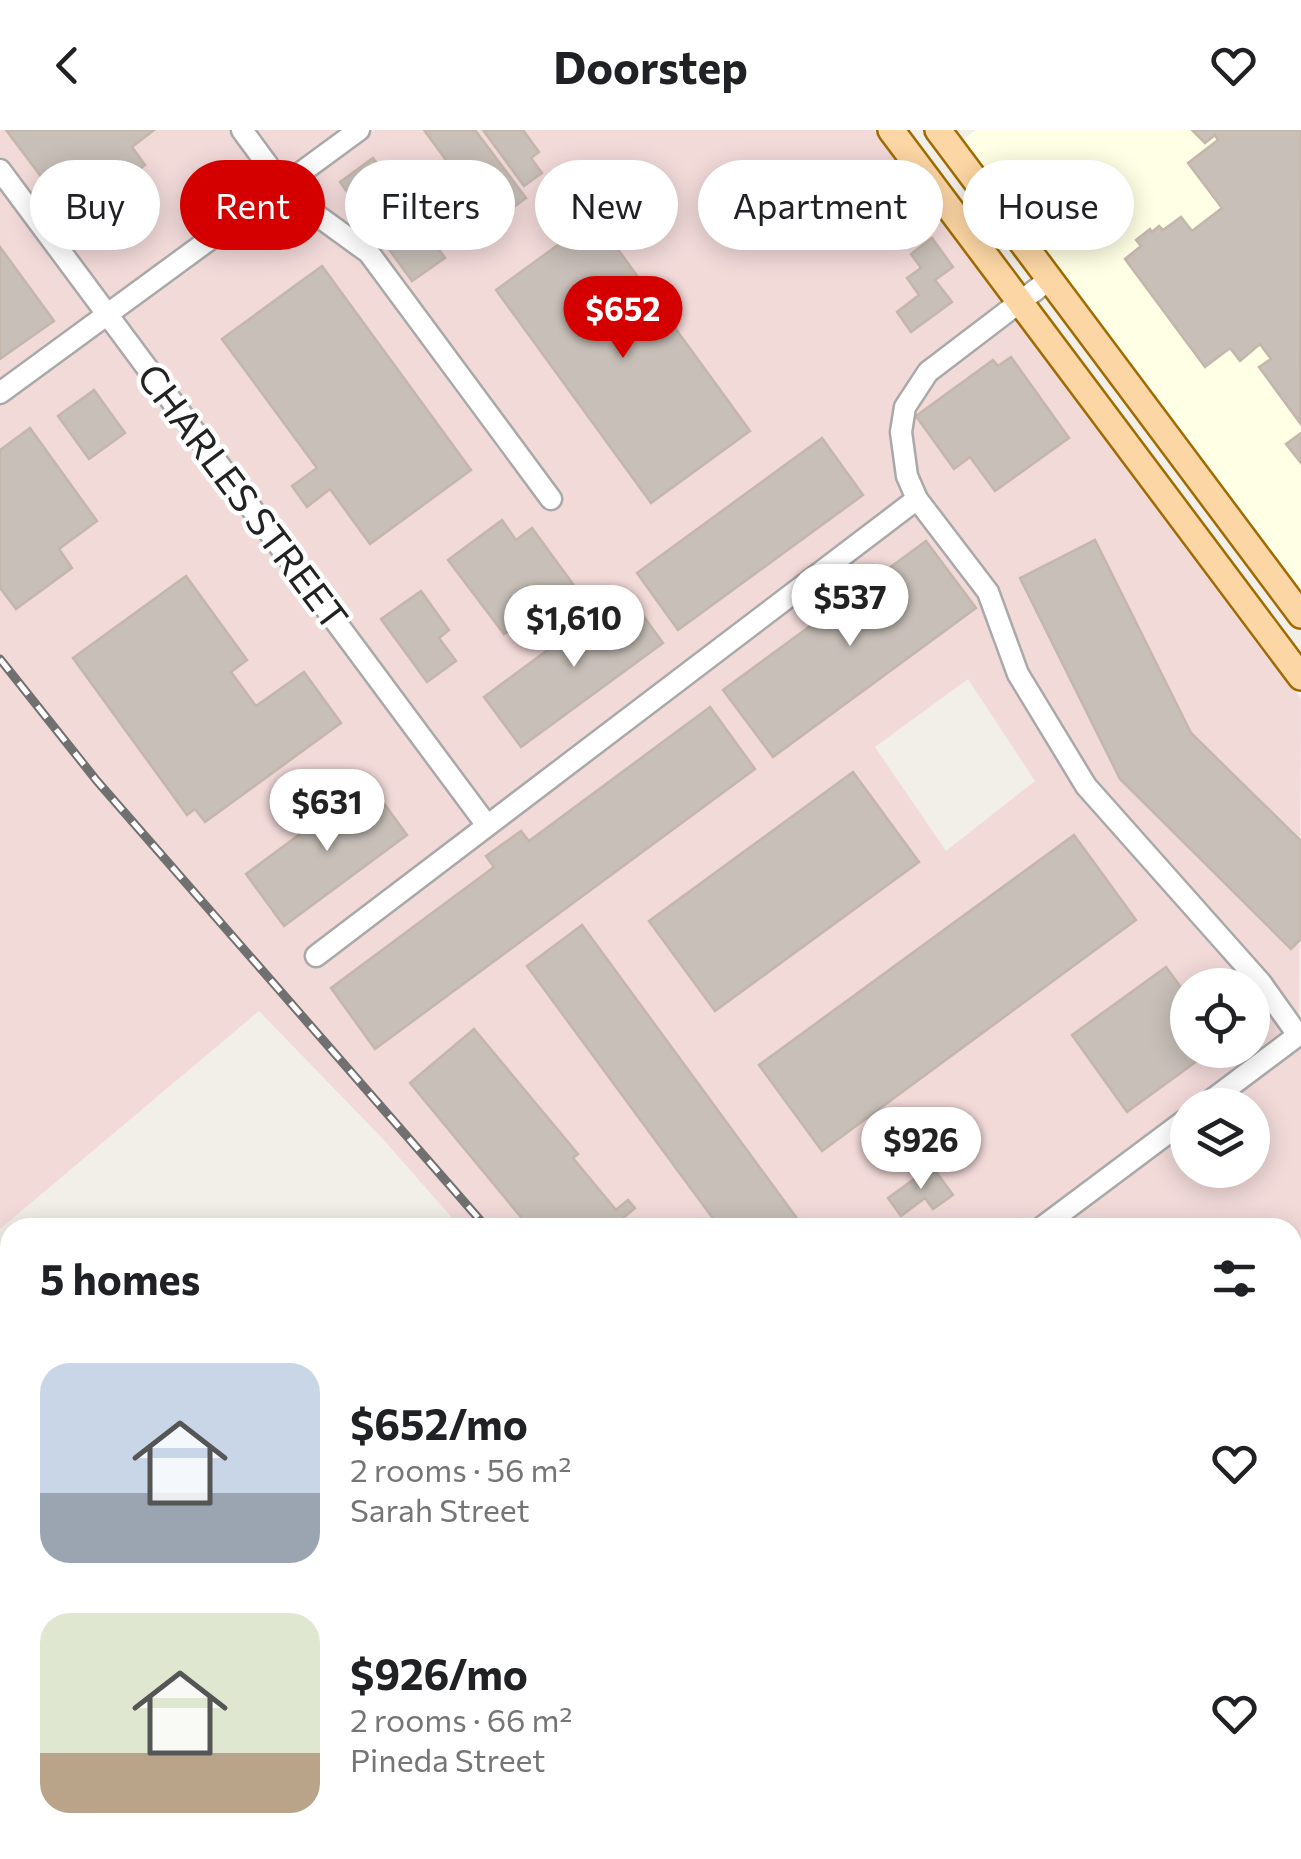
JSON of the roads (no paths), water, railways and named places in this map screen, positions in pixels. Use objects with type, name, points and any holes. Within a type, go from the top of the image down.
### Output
[{"type":"main road","points":[[891,130],[1301,677]]},
{"type":"main road","points":[[938,130],[1301,615]]},
{"type":"street","points":[[242,130],[264,160]]},
{"type":"street","points":[[319,160],[359,130]]},
{"type":"street","name":"CHARLES STREET","points":[[0,170],[486,824]]},
{"type":"street","points":[[325,222],[369,254],[552,498]]},
{"type":"street","points":[[0,393],[196,250]]},
{"type":"street","points":[[1050,280],[928,372],[905,407],[901,432],[907,476],[918,499],[988,592],[1018,674],[1086,786],[1260,983],[1299,1034],[1228,1088]]},
{"type":"street","points":[[316,956],[918,499]]},
{"type":"street","points":[[1054,1218],[1170,1131]]},
{"type":"railway","points":[[0,659],[97,781],[478,1218]]}]
